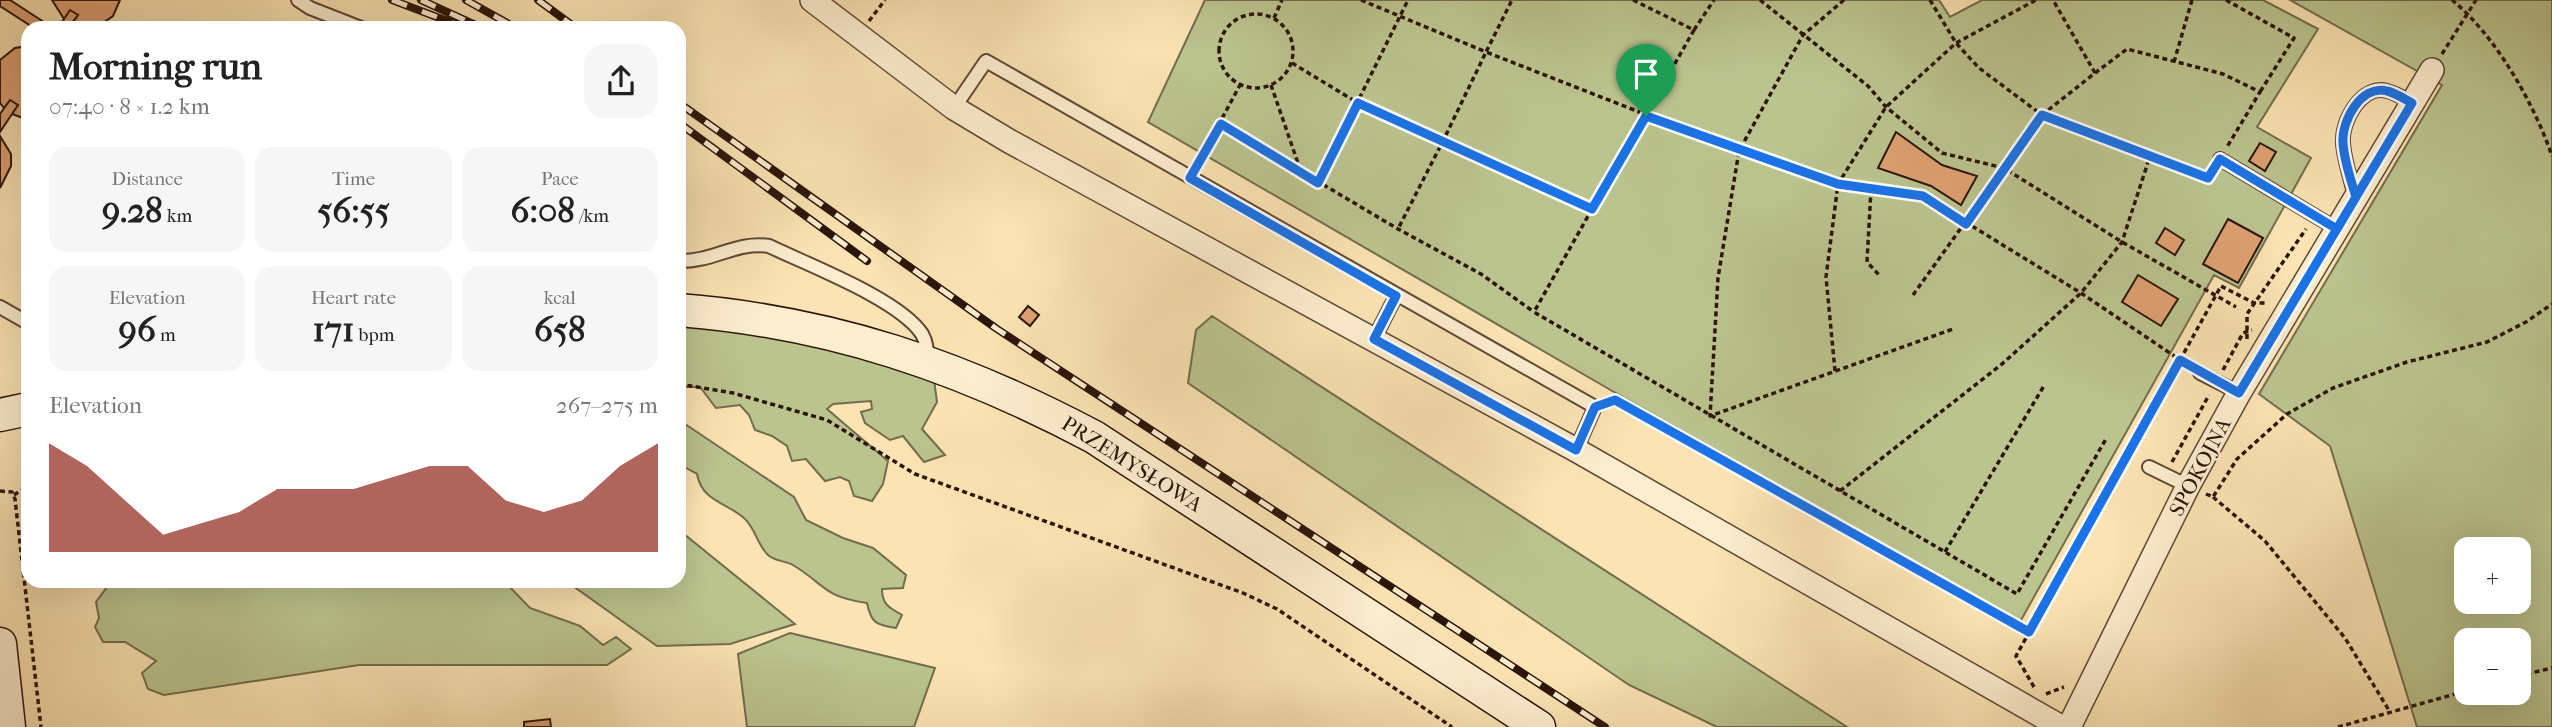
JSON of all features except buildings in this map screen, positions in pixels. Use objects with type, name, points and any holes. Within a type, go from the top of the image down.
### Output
[{"type":"street","points":[[812,0],[954,108],[1576,450],[2061,727]]},
{"type":"street","name":"SPOKOJNA","points":[[2069,727],[2188,486],[2239,393],[2432,70]]},
{"type":"street","name":"PRZEMYSŁOWA","points":[[686,311],[743,315],[851,337],[927,360],[1023,399],[1094,437],[1539,727]]},
{"type":"street","points":[[0,415],[21,410]]},
{"type":"street","points":[[0,644],[9,727]]},
{"type":"lane","points":[[298,0],[310,8],[343,21]]},
{"type":"lane","points":[[954,108],[986,61],[1595,407],[1576,450]]},
{"type":"lane","points":[[2356,197],[2343,145],[2343,132],[2356,105],[2365,95],[2377,90],[2387,91],[2412,103]]},
{"type":"lane","points":[[2220,159],[2337,229]]},
{"type":"lane","points":[[686,261],[710,259],[754,243],[769,246],[893,307],[921,333],[927,345],[927,360]]},
{"type":"lane","points":[[1374,339],[1396,296]]},
{"type":"lane","points":[[0,307],[21,319]]},
{"type":"lane","points":[[2200,373],[2239,393]]},
{"type":"lane","points":[[2149,467],[2188,486]]},
{"type":"path","points":[[1274,18],[1282,0]]},
{"type":"path","points":[[1361,0],[1739,151],[1838,184],[1923,196],[2081,293],[2200,373]]},
{"type":"path","points":[[1318,183],[1408,0]]},
{"type":"path","points":[[1398,229],[1512,0]]},
{"type":"path","points":[[1633,0],[1694,30]]},
{"type":"path","points":[[1534,312],[1694,30],[1714,0]]},
{"type":"path","points":[[1760,0],[1868,86],[1886,107],[1942,153],[2004,168],[2122,242],[2236,306]]},
{"type":"path","points":[[1710,416],[1718,278],[1739,151],[1803,35],[1844,0]]},
{"type":"path","points":[[1930,0],[1956,43],[1979,68],[2042,115],[2208,178],[2294,38],[2226,0]]},
{"type":"path","points":[[1835,371],[1826,277],[1838,184],[1886,107],[1956,43],[2036,0]]},
{"type":"path","points":[[2053,0],[2095,73]]},
{"type":"path","points":[[2174,62],[2192,0]]},
{"type":"path","points":[[2452,0],[2468,13],[2515,78],[2552,156]]},
{"type":"path","points":[[2432,70],[2476,0]]},
{"type":"path","points":[[1259,14],[1274,18],[1291,37],[1292,63],[1284,76],[1271,85],[1261,88],[1240,85],[1229,76],[1221,63],[1219,49],[1223,34],[1232,23],[1245,16],[1259,14]]},
{"type":"path","points":[[1913,295],[2042,115],[2127,49],[2222,74],[2260,92]]},
{"type":"path","points":[[1292,63],[1358,103],[1444,139],[1592,209]]},
{"type":"path","points":[[1190,178],[1240,85]]},
{"type":"path","points":[[1271,85],[1301,171]]},
{"type":"path","points":[[1221,124],[1398,229],[1482,274],[1534,312],[2017,594],[2106,437]]},
{"type":"path","points":[[1840,491],[2002,364],[2081,293],[2122,242],[2150,156]]},
{"type":"path","points":[[1871,189],[1867,261],[1880,276]]},
{"type":"path","points":[[2032,685],[2016,656],[2221,286],[2254,303],[2269,303]]},
{"type":"path","points":[[2213,497],[2237,459],[2298,407],[2333,388],[2407,362],[2487,342],[2526,322],[2552,303]]},
{"type":"path","points":[[1710,416],[1953,328]]},
{"type":"path","points":[[1945,552],[2045,384]]},
{"type":"path","points":[[686,385],[744,396],[827,420],[915,474],[1243,593],[1277,609],[1452,727]]},
{"type":"path","points":[[1595,407],[1615,400],[2029,632]]},
{"type":"path","points":[[2188,486],[2213,497],[2265,541],[2345,638],[2390,712]]},
{"type":"path","points":[[0,491],[14,495],[21,490]]},
{"type":"path","points":[[14,495],[21,555]]},
{"type":"path","points":[[25,588],[41,727]]},
{"type":"path","points":[[2531,673],[2552,668]]},
{"type":"path","points":[[2338,727],[2454,694]]},
{"type":"green space","points":[[1205,0],[1939,0],[1950,17],[1982,0],[2263,0],[2318,29],[2257,127],[2311,158],[2239,288],[2214,275],[2020,622],[1614,392],[1148,122]]},
{"type":"green space","points":[[2290,0],[2552,0],[2552,727],[2417,727],[2330,446],[2259,394],[2442,85]]},
{"type":"green space","points":[[1212,316],[1847,727],[1717,727],[1629,685],[1188,383],[1196,330]]},
{"type":"green space","points":[[686,321],[821,341],[933,372],[937,402],[922,429],[945,455],[924,462],[903,436],[890,440],[865,423],[861,412],[872,409],[871,401],[833,404],[827,409],[888,461],[883,484],[872,501],[854,496],[849,481],[840,477],[825,481],[806,459],[792,461],[787,446],[772,436],[755,430],[749,415],[740,405],[716,408],[700,387],[686,387]]},
{"type":"green space","points":[[686,425],[794,497],[806,520],[843,538],[873,548],[906,575],[903,588],[882,589],[885,602],[902,615],[896,628],[876,622],[870,615],[867,603],[841,597],[793,565],[773,559],[762,547],[745,519],[710,496],[704,490],[697,474],[686,468]]},
{"type":"green space","points":[[686,536],[795,624],[730,644],[657,646],[576,588],[686,588]]},
{"type":"green space","points":[[106,588],[511,588],[530,608],[580,626],[603,645],[616,637],[631,649],[607,665],[359,665],[164,695],[148,689],[142,673],[156,661],[125,642],[103,642],[95,627],[99,618],[96,602]]},
{"type":"green space","points":[[790,633],[935,668],[914,727],[747,727],[738,654]]},
{"type":"railway","points":[[392,0],[448,21]]},
{"type":"railway","points":[[421,0],[467,21]]},
{"type":"railway","points":[[466,0],[504,21]]},
{"type":"railway","points":[[538,0],[566,21]]},
{"type":"railway","points":[[686,108],[997,329],[1605,727]]},
{"type":"railway","points":[[686,128],[867,261]]},
{"type":"route","points":[[1646,116],[1592,209],[1444,139],[1358,103],[1318,183],[1221,124],[1190,178],[1396,296],[1374,339],[1576,450],[1595,407],[1615,400],[2029,632],[2180,360],[2221,386],[2239,393],[2337,229],[2412,103],[2387,91],[2377,90],[2365,95],[2356,105],[2343,132],[2343,145],[2356,197],[2337,229],[2220,159],[2208,178],[2042,115],[1966,224],[1923,196],[1838,184],[1646,116]]}]
